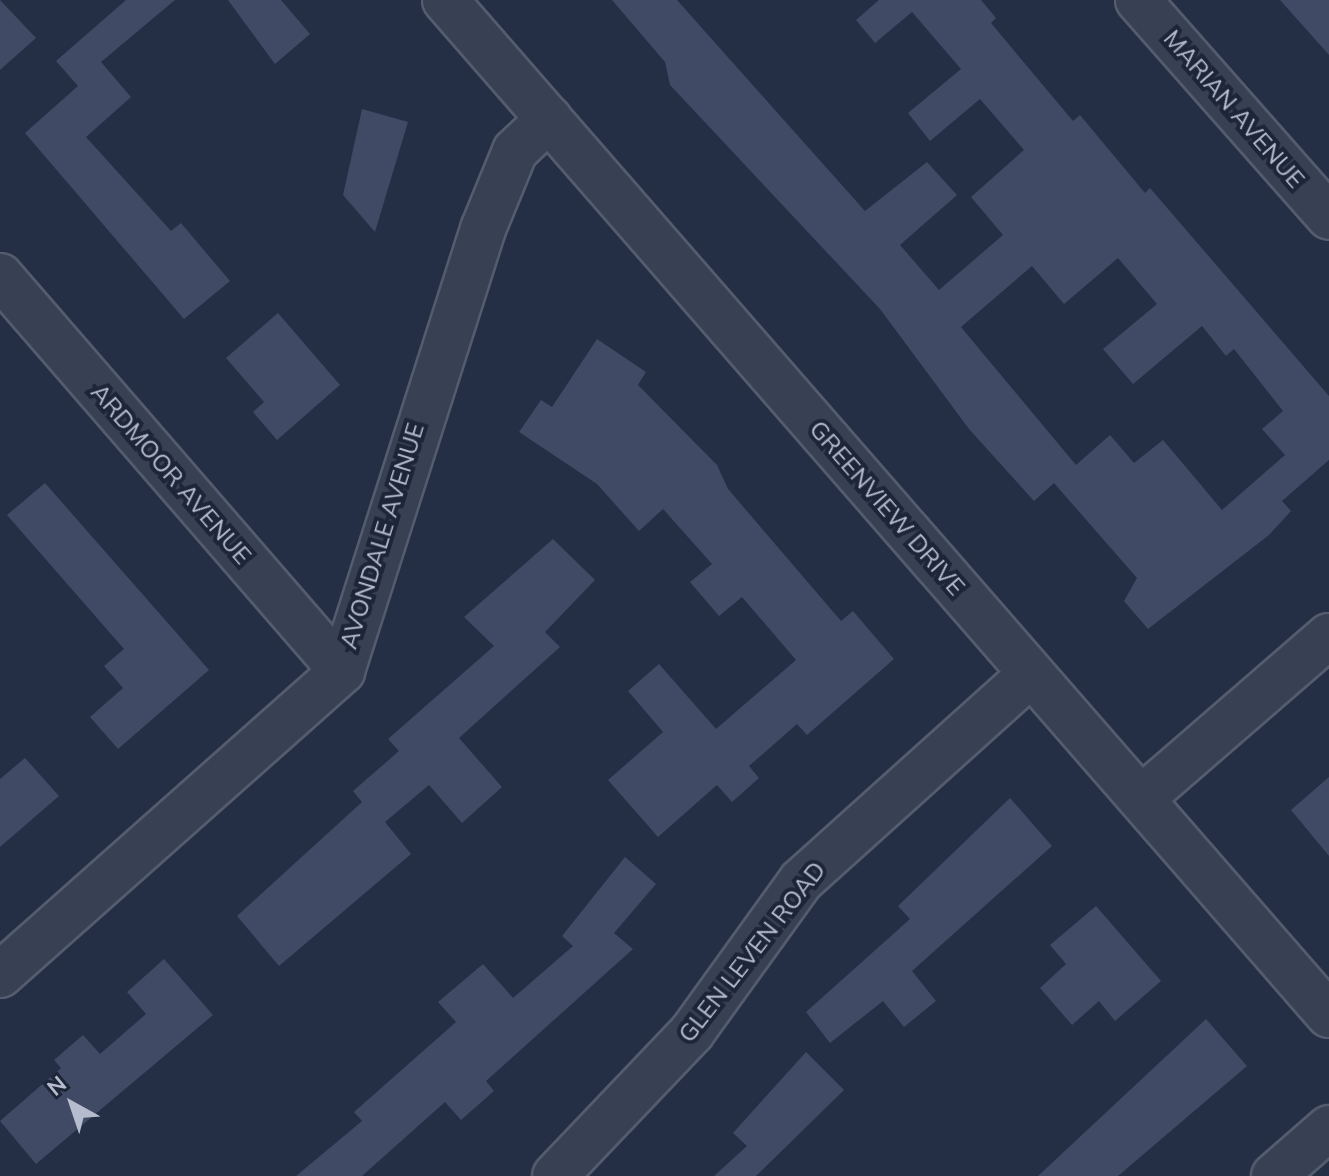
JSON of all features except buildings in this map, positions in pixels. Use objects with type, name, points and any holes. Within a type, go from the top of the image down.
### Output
[{"type":"street","name":"GREENVIEW DRIVE","points":[[445,0],[1031,674],[1143,797],[1329,1015]]},
{"type":"street","name":"MARIAN AVENUE","points":[[1138,0],[1329,217]]},
{"type":"street","name":"AVONDALE AVENUE","points":[[0,975],[342,671],[483,229],[515,151],[549,119]]},
{"type":"street","name":"ARDMOOR AVENUE","points":[[0,276],[342,671]]},
{"type":"street","points":[[1143,797],[1329,636]]},
{"type":"street","name":"GLEN LEVEN ROAD","points":[[555,1176],[692,1032],[801,881],[1031,674]]},
{"type":"street","points":[[1274,1176],[1329,1128]]}]
